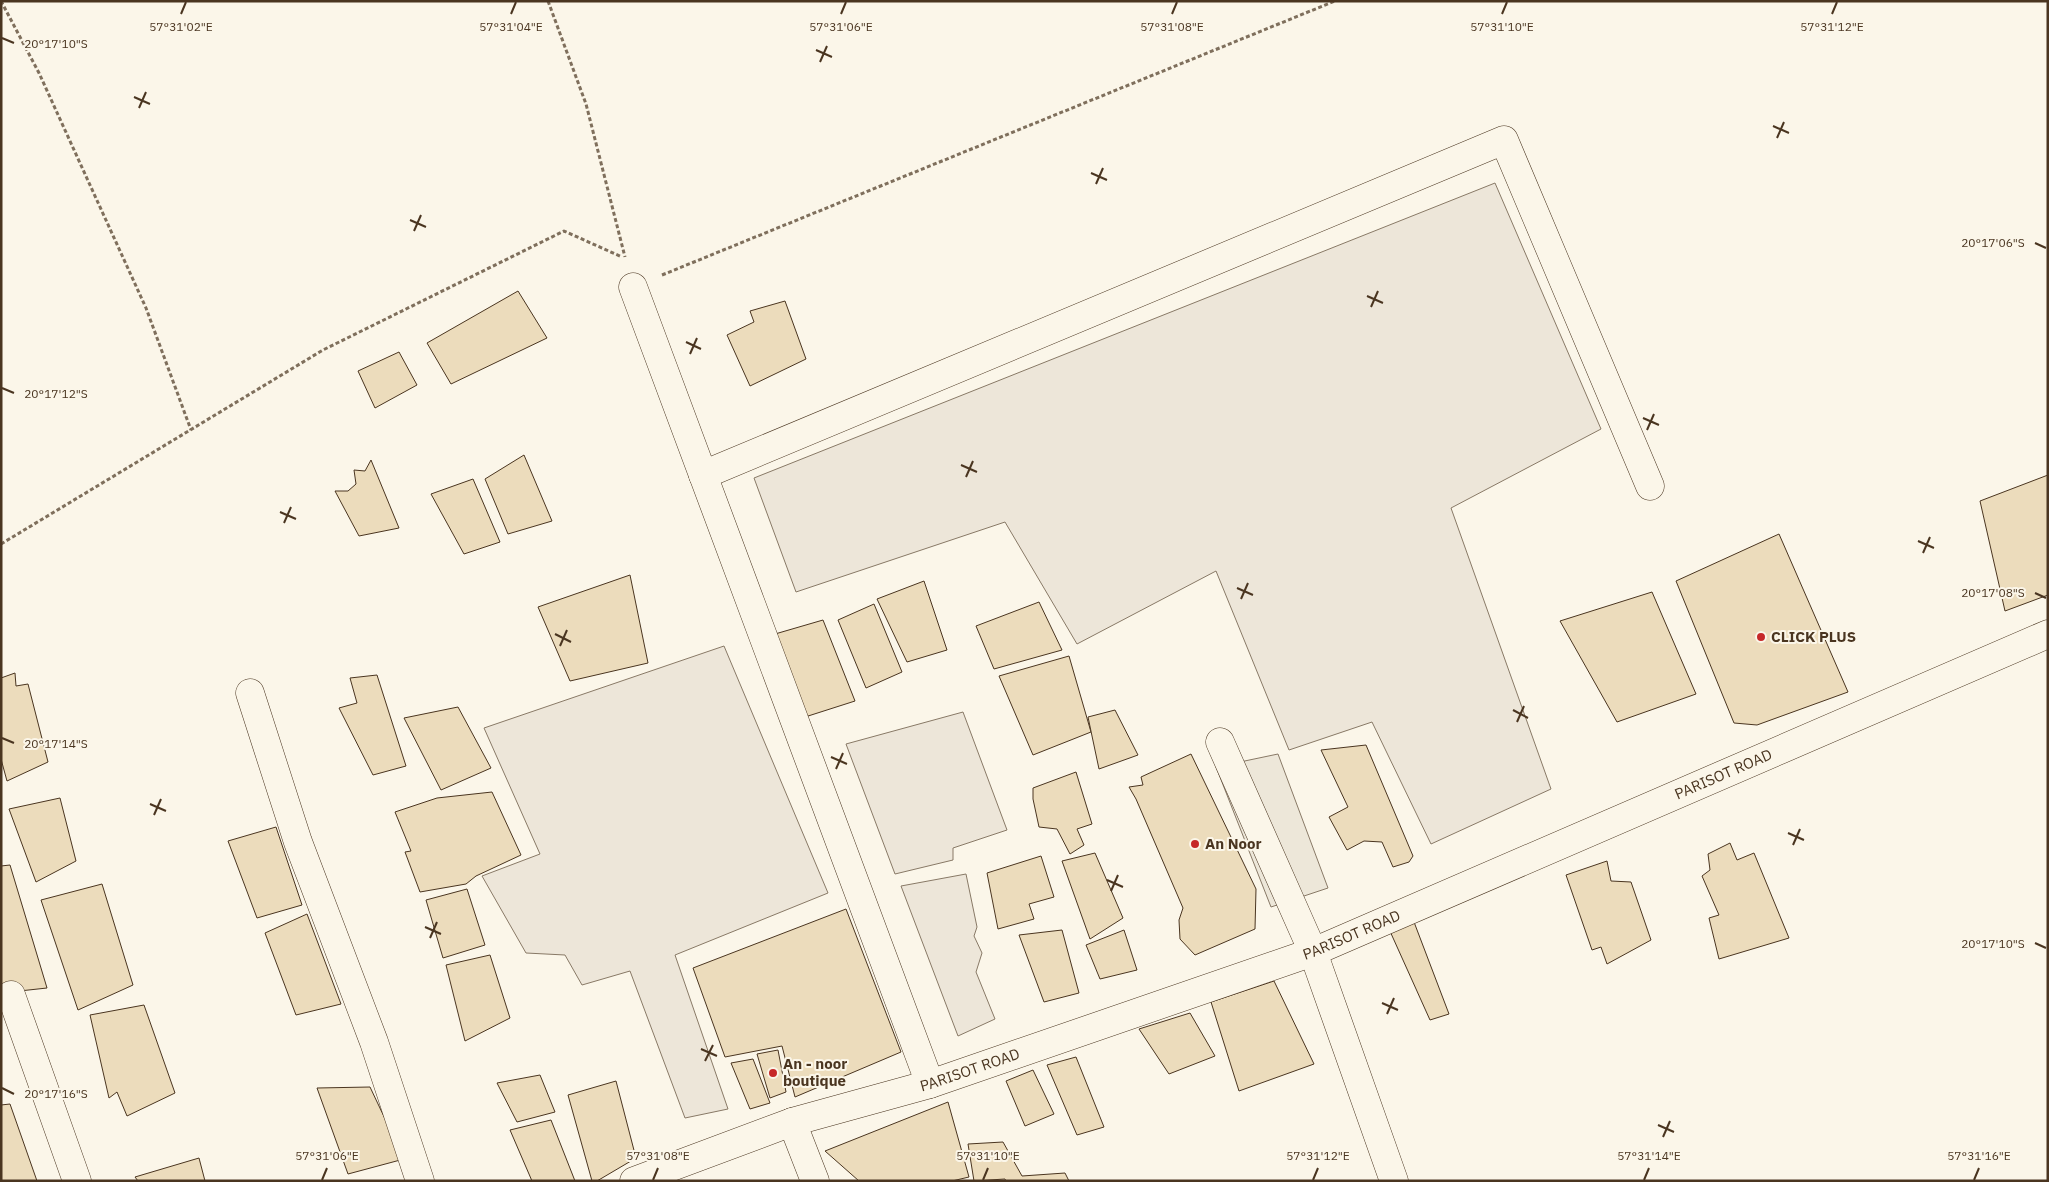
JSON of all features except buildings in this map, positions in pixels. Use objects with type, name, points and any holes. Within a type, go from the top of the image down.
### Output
[{"type":"street","points":[[703,475],[1504,140],[1650,486]]},
{"type":"street","points":[[633,287],[930,1084]]},
{"type":"street","name":"PARISOT ROAD","points":[[634,1181],[792,1122],[930,1084],[1313,952],[2048,634]]},
{"type":"street","points":[[250,693],[298,842],[374,1042],[420,1181]]},
{"type":"street","points":[[1220,742],[1313,952],[1394,1181]]},
{"type":"street","points":[[11,995],[77,1181]]},
{"type":"street","points":[[792,1122],[815,1181]]},
{"type":"path","points":[[1,1],[39,73],[146,308],[191,430]]},
{"type":"path","points":[[1,544],[324,350],[564,231],[625,258],[586,104],[548,1]]},
{"type":"path","points":[[633,287],[1335,1]]},
{"type":"shaded area","points":[[1495,183],[1601,429],[1451,508],[1551,789],[1431,844],[1372,722],[1289,750],[1216,571],[1077,644],[1005,522],[796,592],[754,478]]},
{"type":"shaded area","points":[[724,646],[828,893],[675,955],[728,1109],[685,1118],[630,971],[582,985],[565,955],[526,953],[482,876],[540,854],[484,728]]},
{"type":"shaded area","points":[[963,712],[1007,830],[953,848],[953,860],[895,874],[846,744]]},
{"type":"shaded area","points":[[1278,754],[1328,888],[1271,907],[1216,767]]},
{"type":"shaded area","points":[[966,874],[977,927],[974,936],[982,953],[976,972],[995,1019],[958,1036],[901,886]]},
{"type":"place","name":"CLICK PLUS","points":[[1761,637]]},
{"type":"place","name":"An Noor","points":[[1195,844]]},
{"type":"place","name":"An - noor boutique","points":[[773,1073]]}]
